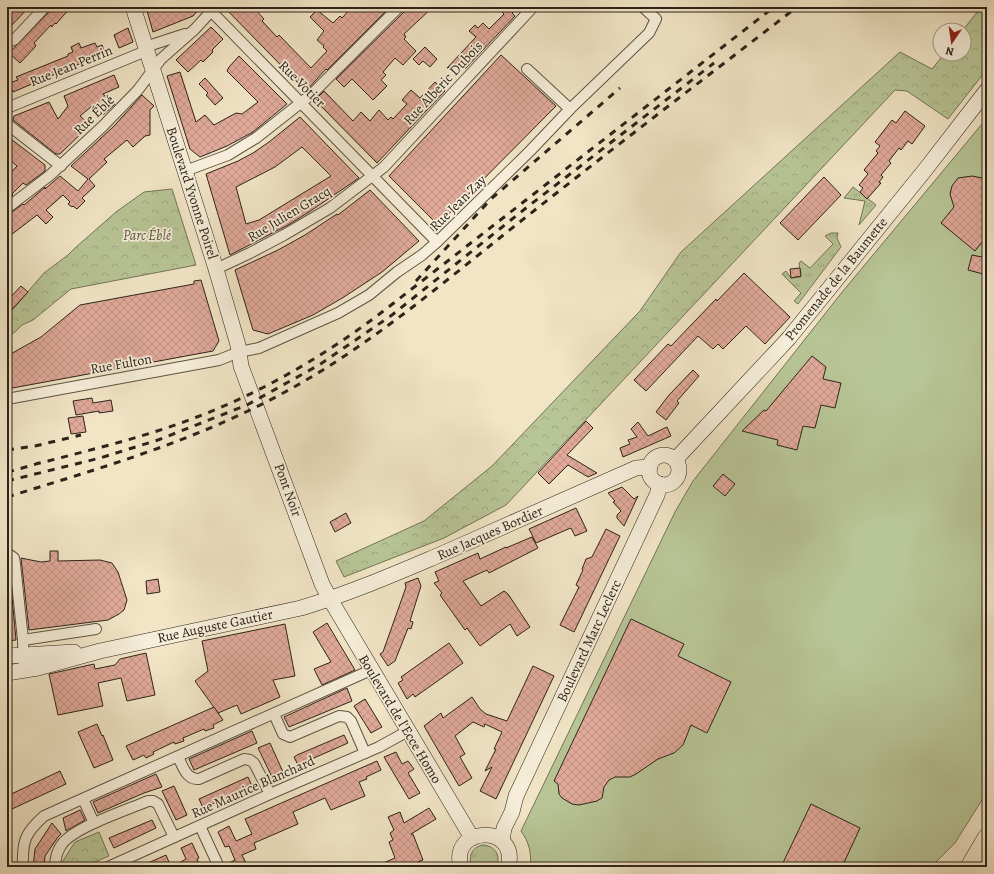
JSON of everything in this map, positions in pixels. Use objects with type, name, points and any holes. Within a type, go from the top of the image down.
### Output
[{"type":"highway","points":[[970,867],[987,838]]},
{"type":"street","points":[[7,42],[14,40],[45,7]]},
{"type":"street","name":"Boulevard Yvonne Poirel","points":[[133,7],[152,71],[216,269],[238,345],[241,366],[246,380]]},
{"type":"street","points":[[185,171],[228,155],[256,138],[312,94],[399,7]]},
{"type":"street","name":"Rue Alberic Dubois","points":[[373,176],[384,167],[533,7]]},
{"type":"street","name":"Rue Jean Zay","points":[[239,352],[259,348],[338,313],[369,295],[438,242],[570,109],[649,33],[656,19],[644,7]]},
{"type":"street","name":"Rue Votier","points":[[213,9],[301,102],[438,242]]},
{"type":"street","name":"Rue Éblé","points":[[7,208],[61,166],[102,127],[138,90],[161,59],[191,33],[213,9]]},
{"type":"street","points":[[146,49],[191,33]]},
{"type":"street","name":"Rue Jean Perrin","points":[[7,108],[146,49]]},
{"type":"street","points":[[527,69],[570,109]]},
{"type":"street","name":"Promenade de la Baumette","points":[[675,460],[789,338],[925,170],[987,90]]},
{"type":"street","points":[[7,124],[61,166]]},
{"type":"street","name":"Rue Julien Gracq","points":[[216,269],[284,235],[330,208],[373,176]]},
{"type":"street","name":"Rue Fulton","points":[[7,398],[219,360],[239,352]]},
{"type":"street","name":"Pont Noir","points":[[246,380],[322,584],[330,600]]},
{"type":"street","points":[[660,456],[668,456],[675,460],[678,468],[676,479],[669,484],[660,484],[655,482],[651,477],[650,472],[650,467],[654,460],[660,456]]},
{"type":"street","name":"Rue Jacques Bordier","points":[[330,600],[479,538],[636,468],[650,467]]},
{"type":"street","name":"Boulevard Marc Leclerc","points":[[502,841],[504,828],[512,812],[516,796],[657,495],[660,484]]},
{"type":"street","points":[[7,553],[14,558],[16,564],[24,663]]},
{"type":"street","name":"Rue Auguste Gautier","points":[[7,673],[44,653],[100,651],[301,608],[330,600]]},
{"type":"street","name":"Boulevard de l'Ecce Homo","points":[[330,600],[472,838]]},
{"type":"street","points":[[23,640],[96,629]]},
{"type":"street","name":"Rue Auguste Gautier","points":[[7,656],[24,663]]},
{"type":"street","points":[[23,867],[22,851],[27,835],[44,816],[371,670]]},
{"type":"street","points":[[274,714],[283,734],[290,737],[339,716],[344,716],[351,721],[365,753]]},
{"type":"street","name":"Rue Maurice Blanchard","points":[[108,867],[390,742],[408,731]]},
{"type":"street","points":[[178,757],[187,775],[195,780],[244,759],[252,761],[270,794]]},
{"type":"street","name":"Boulevard Marc Leclerc","points":[[487,834],[504,809],[516,796]]},
{"type":"street","points":[[83,799],[94,823]]},
{"type":"street","points":[[55,867],[56,855],[63,843],[73,834],[94,823],[148,801],[153,801],[158,804],[174,837]]},
{"type":"street","points":[[200,826],[219,867]]},
{"type":"street","points":[[461,867],[461,850],[466,843],[472,838],[487,834],[495,836],[502,841],[509,852],[510,859],[508,867]]},
{"type":"green space","points":[[981,7],[987,7],[987,69],[948,119],[907,91],[895,90],[506,505],[444,538],[344,577],[336,561],[424,521],[492,466],[640,311],[681,252],[900,52],[932,69],[938,62],[972,62],[972,22],[969,22]]},
{"type":"green space","points":[[987,118],[987,792],[955,843],[931,867],[530,867],[531,857],[529,848],[521,831],[675,512],[693,481],[843,291]]},
{"type":"green space","points":[[853,187],[876,205],[859,225],[865,201],[844,198]]},
{"type":"green space","name":"Parc Éblé","points":[[172,189],[196,265],[71,289],[33,320],[22,325],[10,335],[7,340],[7,316],[44,273],[68,255],[116,212],[144,192]]},
{"type":"green space","points":[[831,233],[838,233],[837,238],[841,247],[798,304],[794,301],[801,293],[782,274],[786,271],[791,278],[801,277],[799,263],[801,261],[810,268],[833,244],[825,236]]},
{"type":"green space","points":[[99,832],[109,856],[83,867],[63,867],[61,864],[75,842]]},
{"type":"green space","points":[[482,845],[490,847],[496,852],[498,863],[496,867],[472,867],[470,860],[471,853],[475,848]]},
{"type":"building","points":[[7,7],[29,7],[11,26],[7,22]]},
{"type":"building","points":[[51,7],[71,7],[56,24],[55,23],[52,27],[51,25],[34,43],[36,46],[20,63],[9,53],[50,11]]},
{"type":"building","points":[[146,7],[201,7],[193,16],[153,32]]},
{"type":"building","points":[[224,7],[253,7],[264,19],[262,21],[277,37],[279,35],[311,68],[327,51],[317,40],[324,31],[310,17],[317,10],[333,23],[340,16],[342,18],[352,7],[390,7],[327,70],[326,69],[306,91]]},
{"type":"building","points":[[405,7],[433,7],[404,34],[406,37],[404,39],[416,51],[403,65],[395,58],[383,72],[386,75],[381,80],[387,86],[373,100],[352,79],[344,87],[336,79],[404,12]]},
{"type":"building","points":[[497,7],[518,7],[512,13],[515,16],[465,69],[460,64],[447,68],[476,37],[469,31],[475,25],[478,28],[483,23],[489,29],[504,14]]},
{"type":"building","points":[[211,27],[223,39],[203,62],[201,60],[188,72],[176,60]]},
{"type":"building","points":[[128,28],[133,42],[119,48],[114,35]]},
{"type":"building","points":[[79,43],[81,48],[95,43],[97,47],[102,45],[105,53],[13,92],[9,83],[18,80],[16,77],[68,56],[68,54],[73,52],[71,47]]},
{"type":"building","points":[[425,47],[437,59],[430,67],[423,61],[419,65],[413,59]]},
{"type":"building","points":[[501,55],[556,106],[438,225],[389,176]]},
{"type":"building","points":[[239,56],[287,104],[253,132],[227,146],[200,157],[190,149],[167,76],[180,72],[196,122],[205,115],[214,125],[236,113],[242,114],[258,102],[227,71]]},
{"type":"building","points":[[114,75],[119,87],[103,94],[115,104],[103,115],[92,106],[80,116],[90,125],[60,154],[56,154],[13,120],[14,116],[49,102],[58,119],[68,106],[64,96]]},
{"type":"building","points":[[205,78],[223,98],[215,105],[206,95],[208,93],[199,84]]},
{"type":"building","points":[[435,82],[445,91],[377,163],[315,100],[324,91],[353,121],[361,112],[370,121],[379,110],[388,120],[391,117],[393,119],[407,104],[402,100],[411,90],[420,98]]},
{"type":"building","points":[[142,95],[154,106],[150,110],[150,135],[145,136],[133,147],[127,140],[104,159],[107,162],[89,179],[95,186],[82,198],[85,201],[77,209],[68,204],[70,202],[63,195],[46,210],[53,217],[46,224],[37,215],[7,238],[7,214],[11,213],[23,204],[24,205],[60,176],[78,191],[88,179],[71,166],[115,125]]},
{"type":"building","points":[[905,111],[925,126],[912,144],[908,141],[901,150],[899,148],[889,161],[891,163],[881,175],[883,177],[879,182],[881,183],[867,199],[860,192],[863,188],[859,185],[868,174],[864,170],[878,153],[876,151],[880,146],[875,142],[892,120],[896,123]]},
{"type":"building","points":[[300,117],[359,178],[288,225],[230,255],[206,174],[238,161],[269,142]],"holes":[[[302,147],[331,176],[259,220],[246,224],[236,187],[275,167]]]},
{"type":"building","points":[[7,136],[45,165],[45,171],[26,185],[23,183],[7,200],[7,177],[17,166],[7,157]]},
{"type":"building","points":[[972,176],[987,179],[987,236],[975,251],[941,223],[954,207],[950,194],[952,186],[958,178]]},
{"type":"building","points":[[824,177],[841,195],[798,240],[780,223]]},
{"type":"building","points":[[370,190],[419,241],[382,272],[313,315],[268,334],[253,330],[235,270],[278,250],[305,235],[337,214],[338,215]]},
{"type":"building","points":[[972,255],[987,258],[987,275],[968,270]]},
{"type":"building","points":[[800,268],[801,276],[791,278],[790,269]]},
{"type":"building","points":[[744,273],[790,317],[765,344],[746,326],[723,349],[718,344],[713,349],[698,336],[646,391],[634,380],[668,344],[671,346],[716,299],[717,301]]},
{"type":"building","points":[[201,280],[219,341],[213,351],[7,389],[7,356],[41,337],[80,305],[194,284],[194,281]]},
{"type":"building","points":[[21,286],[28,292],[7,315],[7,301]]},
{"type":"building","points":[[812,356],[826,367],[823,379],[841,383],[835,408],[821,405],[815,428],[803,426],[797,450],[777,445],[778,440],[742,431],[764,410],[766,411]]},
{"type":"building","points":[[693,370],[699,376],[677,401],[679,403],[666,420],[656,412],[669,395]]},
{"type":"building","points":[[92,398],[93,403],[111,400],[113,411],[99,413],[99,411],[76,415],[73,401]]},
{"type":"building","points":[[83,416],[86,432],[71,434],[68,418]]},
{"type":"building","points":[[586,421],[593,428],[567,455],[597,473],[588,477],[568,465],[549,484],[538,473]]},
{"type":"building","points":[[638,422],[648,436],[667,427],[671,436],[623,457],[620,448],[630,444],[628,440],[637,437],[631,429]]},
{"type":"building","points":[[723,474],[735,484],[725,496],[713,486]]},
{"type":"building","points":[[622,487],[634,499],[638,496],[624,526],[617,518],[617,515],[621,511],[613,502],[615,501],[608,493]]},
{"type":"building","points":[[576,508],[587,531],[575,536],[571,528],[536,543],[529,529]]},
{"type":"building","points":[[346,513],[351,523],[335,532],[330,522]]},
{"type":"building","points":[[606,529],[620,536],[574,632],[560,625],[579,587],[576,585],[586,559],[592,557]]},
{"type":"building","points":[[532,537],[538,548],[489,573],[487,570],[463,581],[481,606],[504,591],[508,594],[530,627],[517,636],[510,624],[480,646],[467,628],[465,630],[440,595],[442,593],[434,583],[439,581],[435,572],[478,553],[480,559]]},
{"type":"building","points":[[50,551],[58,551],[58,561],[100,560],[112,563],[118,572],[127,600],[124,610],[108,620],[29,630],[21,558],[41,562],[50,561]]},
{"type":"building","points":[[7,561],[9,565],[16,640],[7,641]]},
{"type":"building","points":[[418,578],[421,586],[410,621],[413,622],[411,629],[408,628],[395,661],[388,666],[380,654],[383,652],[406,587],[405,583]]},
{"type":"building","points":[[158,579],[160,592],[147,594],[146,581]]},
{"type":"building","points":[[631,619],[684,644],[678,656],[731,682],[707,733],[691,725],[683,745],[674,753],[658,759],[630,777],[615,777],[609,780],[604,787],[602,798],[597,801],[579,805],[572,804],[562,798],[559,794],[558,784],[554,781]]},
{"type":"building","points":[[327,623],[355,670],[322,685],[314,669],[331,662],[313,632]]},
{"type":"building","points":[[285,624],[295,676],[273,680],[280,697],[241,714],[237,705],[218,713],[195,681],[208,671],[202,641]]},
{"type":"building","points":[[449,643],[463,663],[415,697],[413,694],[407,699],[398,683],[403,680],[401,677]]},
{"type":"building","points":[[146,653],[155,695],[127,701],[121,678],[98,683],[103,706],[58,715],[49,674],[94,664],[95,669],[115,665],[120,659]]},
{"type":"building","points":[[533,666],[554,676],[496,799],[480,791],[492,767],[485,771],[496,749],[494,749],[502,732],[485,724],[484,727],[473,722],[455,736],[465,754],[460,757],[472,778],[459,786],[424,726],[441,713],[443,718],[472,697],[480,709],[486,714],[507,721]]},
{"type":"building","points":[[347,688],[352,701],[289,727],[284,717]]},
{"type":"building","points":[[365,699],[382,727],[371,733],[354,706]]},
{"type":"building","points":[[214,707],[223,720],[213,725],[214,728],[205,731],[204,729],[183,738],[184,741],[175,744],[174,742],[153,752],[154,754],[146,758],[144,755],[133,760],[126,746]]},
{"type":"building","points":[[97,724],[113,760],[94,768],[78,732]]},
{"type":"building","points":[[252,731],[257,743],[194,770],[189,759]]},
{"type":"building","points":[[344,735],[348,743],[298,765],[294,757],[297,755]]},
{"type":"building","points":[[270,743],[283,772],[272,777],[258,748]]},
{"type":"building","points":[[396,752],[402,764],[408,761],[414,769],[408,773],[420,793],[409,799],[384,757]]},
{"type":"building","points":[[377,761],[381,770],[359,782],[365,796],[331,810],[325,798],[293,812],[298,824],[254,843],[256,849],[242,855],[248,867],[225,867],[225,865],[235,860],[229,846],[225,847],[218,832],[229,826],[236,841],[252,834],[245,819]]},
{"type":"building","points":[[60,771],[66,784],[12,809],[7,796]]},
{"type":"building","points":[[156,774],[162,787],[144,793],[98,813],[93,802]]},
{"type":"building","points":[[248,777],[252,786],[203,808],[199,799]]},
{"type":"building","points":[[174,786],[187,815],[176,820],[162,791]]},
{"type":"building","points":[[811,804],[860,828],[842,867],[781,867]]},
{"type":"building","points":[[429,808],[436,819],[411,834],[413,834],[423,860],[406,867],[374,867],[395,858],[389,842],[393,840],[390,833],[394,830],[388,817],[400,812],[404,823]]},
{"type":"building","points":[[80,810],[85,820],[66,831],[63,818]]},
{"type":"building","points":[[152,820],[156,828],[114,848],[109,838]]},
{"type":"building","points":[[52,823],[61,834],[45,856],[44,867],[33,867],[35,849]]},
{"type":"building","points":[[192,843],[199,858],[197,859],[201,867],[172,867],[186,859],[181,848]]},
{"type":"building","points":[[166,855],[171,867],[139,867]]},
{"type":"railway","points":[[7,472],[123,441],[197,417],[222,407],[296,370],[342,341],[386,309],[774,7]]},
{"type":"railway","points":[[7,497],[113,464],[184,439],[252,409],[316,374],[377,334],[406,312],[797,7]]},
{"type":"railway","points":[[7,481],[100,458],[158,440],[247,405],[319,365],[392,315],[526,208],[714,63]]},
{"type":"railway","points":[[416,281],[491,199],[620,88]]},
{"type":"railway","points":[[7,450],[35,446],[81,435]]}]
